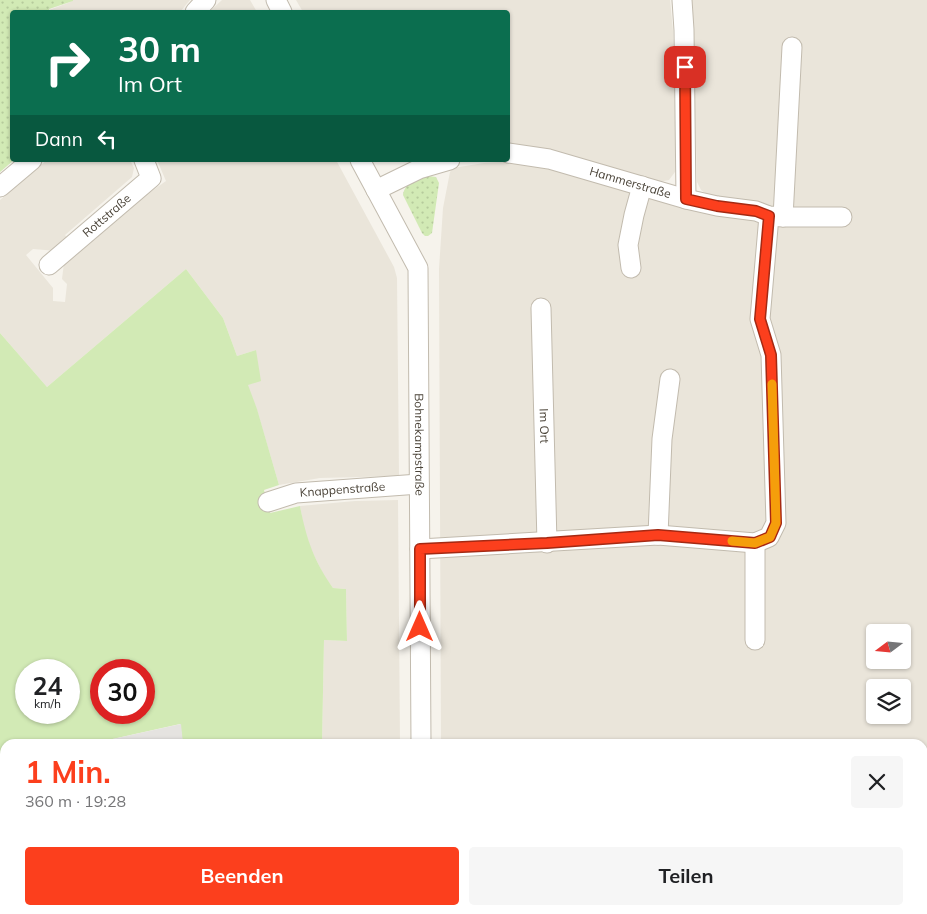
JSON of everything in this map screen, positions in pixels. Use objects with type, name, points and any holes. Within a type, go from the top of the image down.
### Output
[{"type":"street","points":[[197,10],[206,0]]},
{"type":"street","points":[[682,0],[686,199]]},
{"type":"street","points":[[420,549],[658,535],[755,543],[770,537],[776,523],[771,355],[760,319],[776,217],[792,46]]},
{"type":"street","name":"Hammerstraße","points":[[510,153],[549,159],[686,199],[717,206],[756,211],[776,217],[842,217]]},
{"type":"street","points":[[0,187],[30,162]]},
{"type":"street","name":"Rottstraße","points":[[49,265],[151,178],[145,162]]},
{"type":"street","name":"Bohnekampstraße","points":[[361,162],[418,268],[421,739]]},
{"type":"street","points":[[376,190],[419,169],[443,162]]},
{"type":"street","points":[[631,268],[628,245],[642,186]]},
{"type":"street","name":"Im Ort","points":[[541,308],[547,543]]},
{"type":"street","points":[[658,535],[662,439],[670,379]]},
{"type":"street","name":"Knappenstraße","points":[[268,502],[296,493],[419,484]]},
{"type":"street","points":[[755,543],[755,640]]},
{"type":"shaded area","points":[[190,0],[182,10],[49,10],[73,1]]},
{"type":"shaded area","points":[[222,0],[250,0],[256,10],[211,10]]},
{"type":"shaded area","points":[[296,0],[670,0],[673,31],[675,172],[669,180],[659,182],[549,150],[510,145],[510,10],[302,10]]},
{"type":"shaded area","points":[[692,0],[927,0],[927,739],[441,739],[439,269],[443,208],[450,172],[453,168],[484,163],[526,164],[547,168],[704,213],[708,195],[701,190],[697,182]]},
{"type":"shaded area","points":[[45,162],[131,162],[134,168],[132,177],[65,235],[69,240],[57,251],[33,249],[26,255],[53,288],[53,301],[65,302],[67,284],[62,279],[64,263],[125,210],[166,181],[158,162],[337,162],[394,267],[397,278],[399,476],[320,478],[279,485],[257,410],[247,384],[256,350],[237,356],[223,318],[186,269],[47,387],[0,333],[0,200]]},
{"type":"shaded area","points":[[398,500],[400,739],[322,739],[324,640],[347,641],[346,589],[333,588],[324,576],[304,529],[300,506],[355,501]]},
{"type":"shaded area","points":[[181,724],[182,739],[113,739]]},
{"type":"green space","points":[[0,0],[73,0],[49,10],[10,10],[10,162],[12,162],[0,172]]},
{"type":"green space","points":[[428,176],[436,177],[439,183],[432,233],[425,236],[403,195],[409,184]]},
{"type":"green space","points":[[186,269],[223,318],[237,356],[256,350],[261,381],[248,385],[279,485],[264,490],[270,513],[300,506],[308,539],[316,559],[333,588],[346,589],[347,641],[324,640],[322,739],[182,739],[180,724],[112,739],[0,739],[0,333],[47,387]]},
{"type":"slow traffic","points":[[732,541],[755,543],[770,537],[776,523],[772,384]]},
{"type":"route","points":[[420,627],[420,549],[658,535],[755,543],[770,537],[776,523],[771,355],[760,319],[769,216],[756,211],[717,206],[686,199],[685,67]]}]
